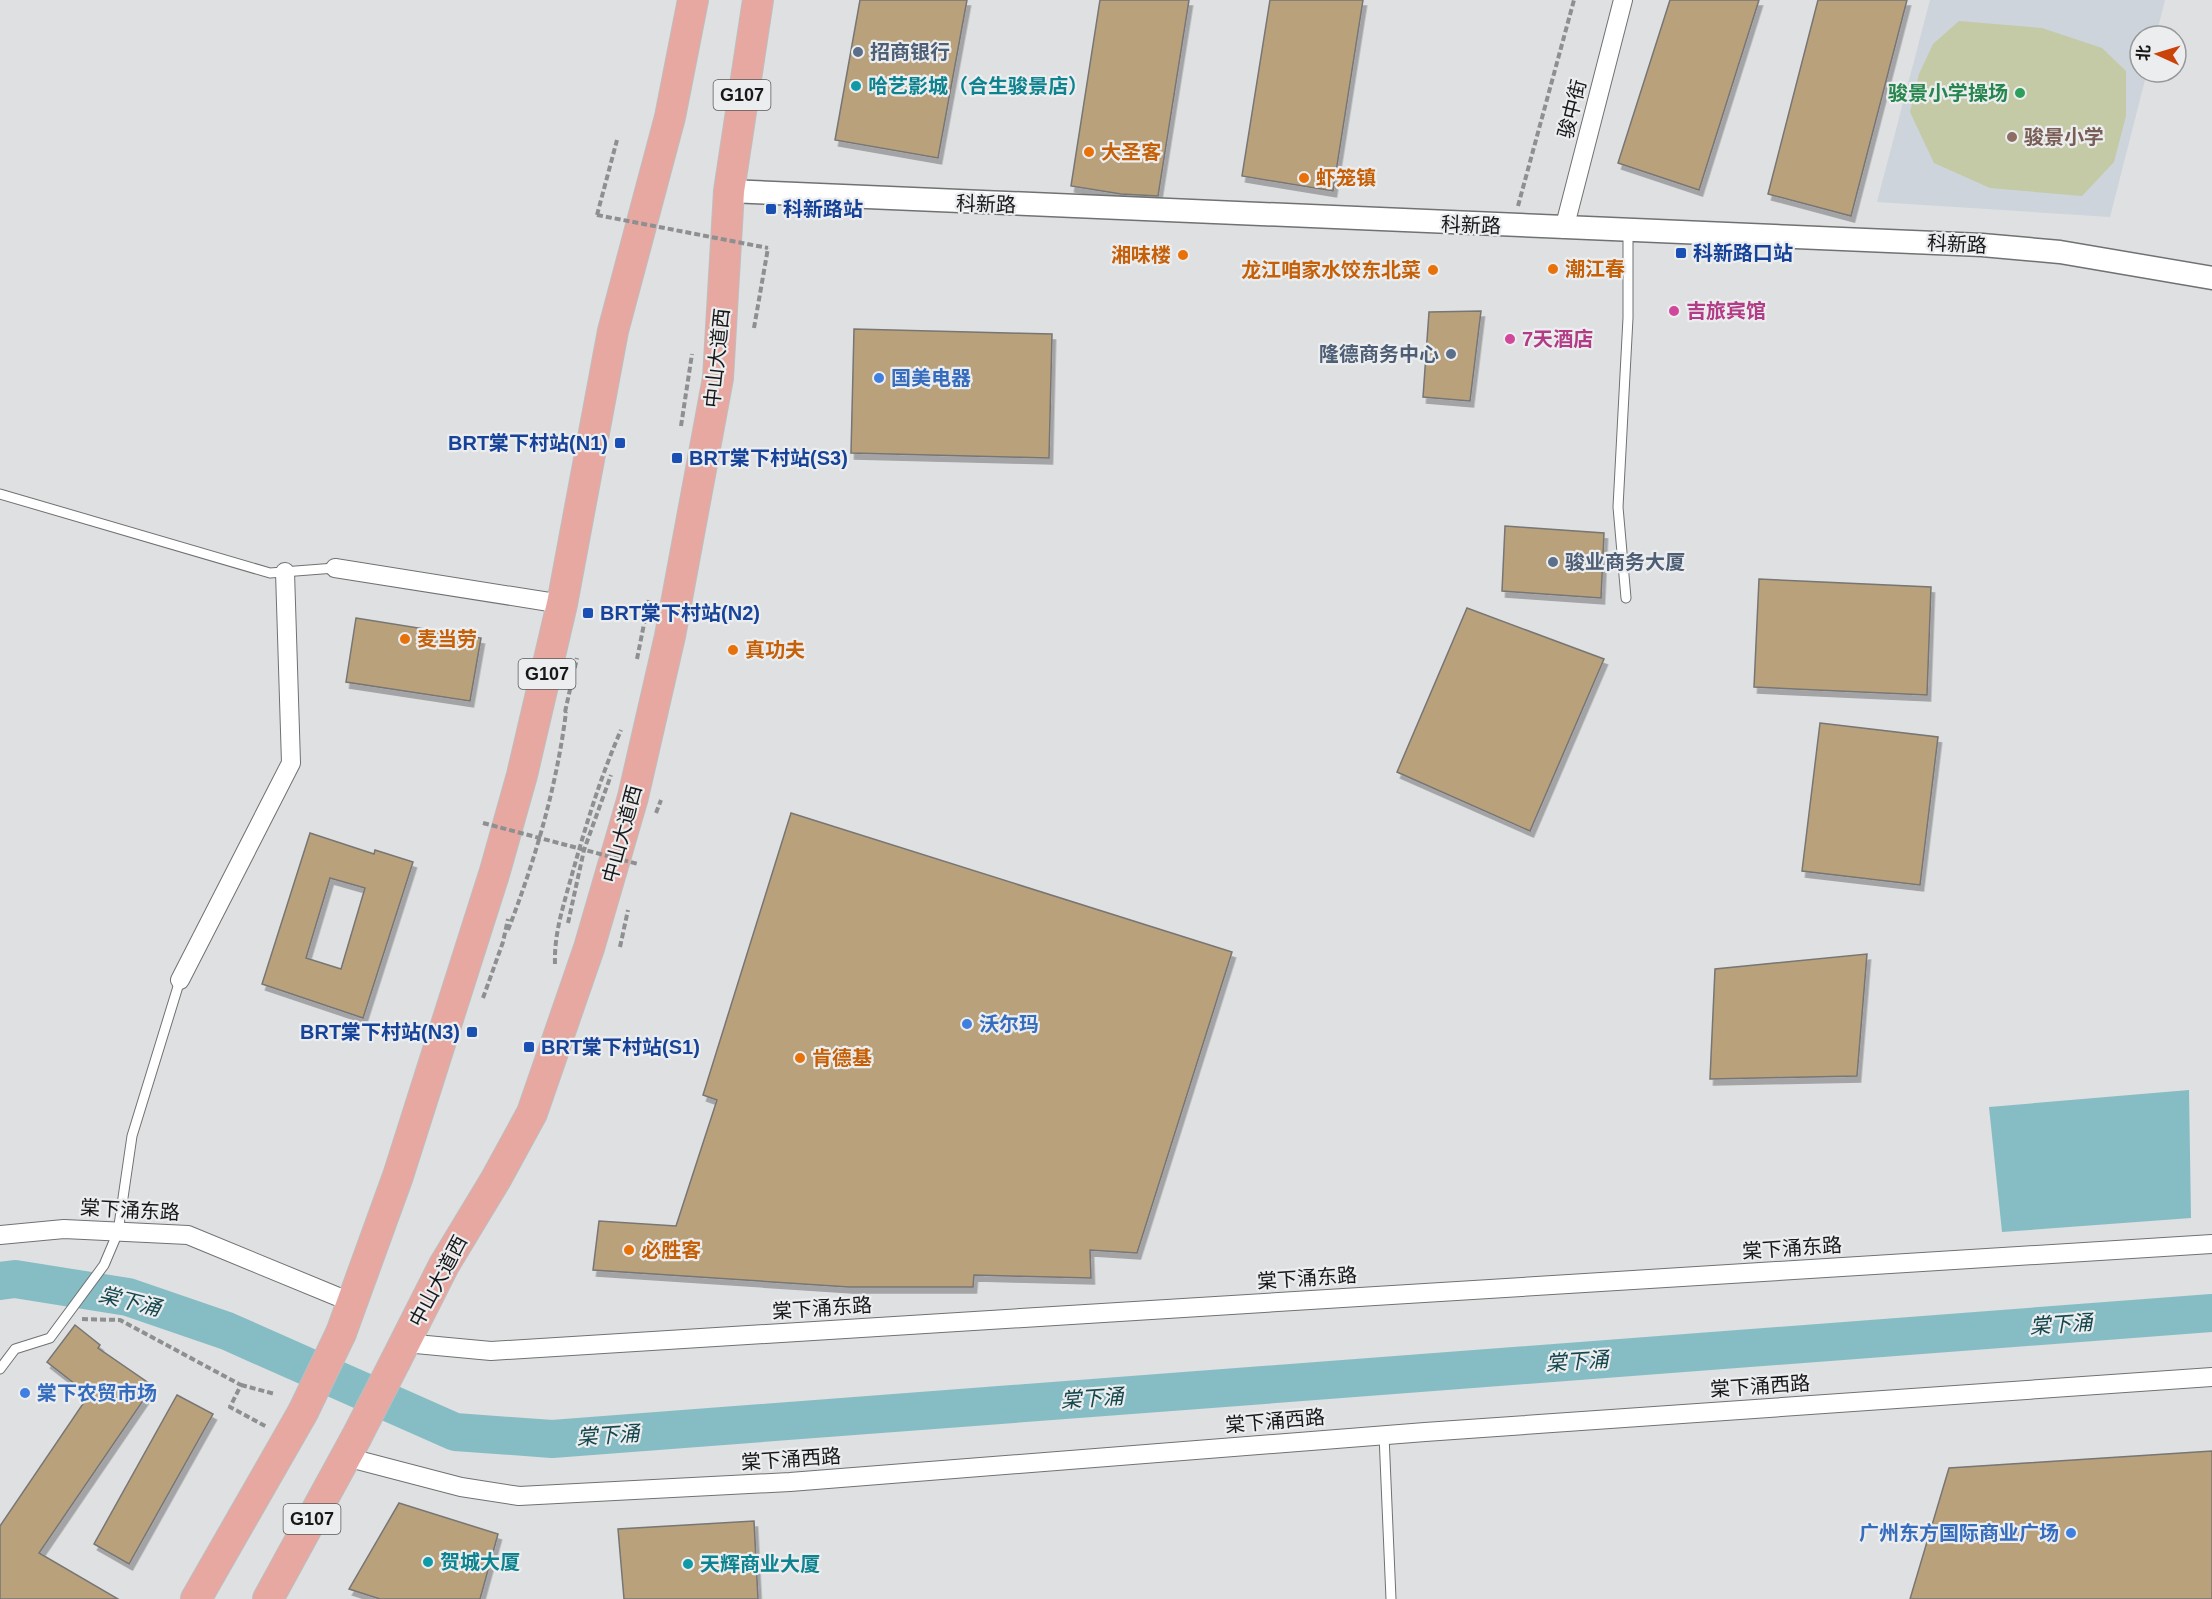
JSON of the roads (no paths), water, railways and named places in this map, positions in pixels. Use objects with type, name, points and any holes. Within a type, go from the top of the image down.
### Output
[{"type":"highway","name":"G107","points":[[196,1599],[303,1412],[353,1304],[398,1176],[495,871],[542,696],[562,604],[613,331],[670,117],[693,0]]},
{"type":"highway","name":"中山大道西","points":[[268,1599],[351,1448],[444,1265],[532,1113],[589,948],[633,796],[670,636],[718,378],[729,191],[758,0]]},
{"type":"street","name":"骏中街","points":[[1564,229],[1623,0]]},
{"type":"street","name":"科新路","points":[[729,191],[1513,227],[1982,245],[2060,252],[2212,278]]},
{"type":"street","points":[[335,568],[562,604]]},
{"type":"street","points":[[180,980],[291,763],[285,572]]},
{"type":"street","name":"棠下涌东路","points":[[0,1235],[64,1229],[188,1235],[353,1304]]},
{"type":"street","name":"棠下涌东路","points":[[400,1351],[491,1351],[2212,1244]]},
{"type":"street","name":"棠下涌西路","points":[[351,1448],[461,1487],[519,1496],[790,1482],[1384,1435],[2212,1377]]},
{"type":"lane","points":[[1626,598],[1618,507],[1628,318],[1628,231]]},
{"type":"lane","points":[[0,494],[270,573],[335,568]]},
{"type":"lane","points":[[0,1369],[15,1349],[50,1338],[75,1308],[104,1265],[118,1232],[132,1136],[180,980]]},
{"type":"lane","points":[[1384,1435],[1391,1599]]},
{"type":"water","points":[[2189,1090],[2191,1218],[2002,1232],[1989,1107]]},
{"type":"waterway","name":"棠下涌","points":[[0,1281],[15,1279],[128,1297],[227,1331],[455,1432],[552,1439],[2212,1313]]},
{"type":"place","name":"招商银行","points":[[858,52]]},
{"type":"place","name":"哈艺影城（合生骏景店）","points":[[856,86]]},
{"type":"place","name":"骏景小学操场","points":[[2020,93]]},
{"type":"place","name":"骏景小学","points":[[2012,137]]},
{"type":"place","name":"大圣客","points":[[1089,152]]},
{"type":"place","name":"虾笼镇","points":[[1304,178]]},
{"type":"place","name":"科新路站","points":[[771,209]]},
{"type":"place","name":"科新路口站","points":[[1681,253]]},
{"type":"place","name":"湘味楼","points":[[1183,255]]},
{"type":"place","name":"潮江春","points":[[1553,269]]},
{"type":"place","name":"龙江咱家水饺东北菜","points":[[1433,270]]},
{"type":"place","name":"吉旅宾馆","points":[[1674,311]]},
{"type":"place","name":"7天酒店","points":[[1510,339]]},
{"type":"place","name":"隆德商务中心","points":[[1451,354]]},
{"type":"place","name":"国美电器","points":[[879,378]]},
{"type":"place","name":"BRT棠下村站(N1)","points":[[620,443]]},
{"type":"place","name":"BRT棠下村站(S3)","points":[[677,458]]},
{"type":"place","name":"骏业商务大厦","points":[[1553,562]]},
{"type":"place","name":"BRT棠下村站(N2)","points":[[588,613]]},
{"type":"place","name":"麦当劳","points":[[405,639]]},
{"type":"place","name":"真功夫","points":[[733,650]]},
{"type":"place","name":"沃尔玛","points":[[967,1024]]},
{"type":"place","name":"BRT棠下村站(N3)","points":[[472,1032]]},
{"type":"place","name":"BRT棠下村站(S1)","points":[[529,1047]]},
{"type":"place","name":"肯德基","points":[[800,1058]]},
{"type":"place","name":"必胜客","points":[[629,1250]]},
{"type":"place","name":"棠下农贸市场","points":[[25,1393]]},
{"type":"place","name":"广州东方国际商业广场","points":[[2071,1533]]},
{"type":"place","name":"贺城大厦","points":[[428,1562]]},
{"type":"place","name":"天辉商业大厦","points":[[688,1564]]}]
